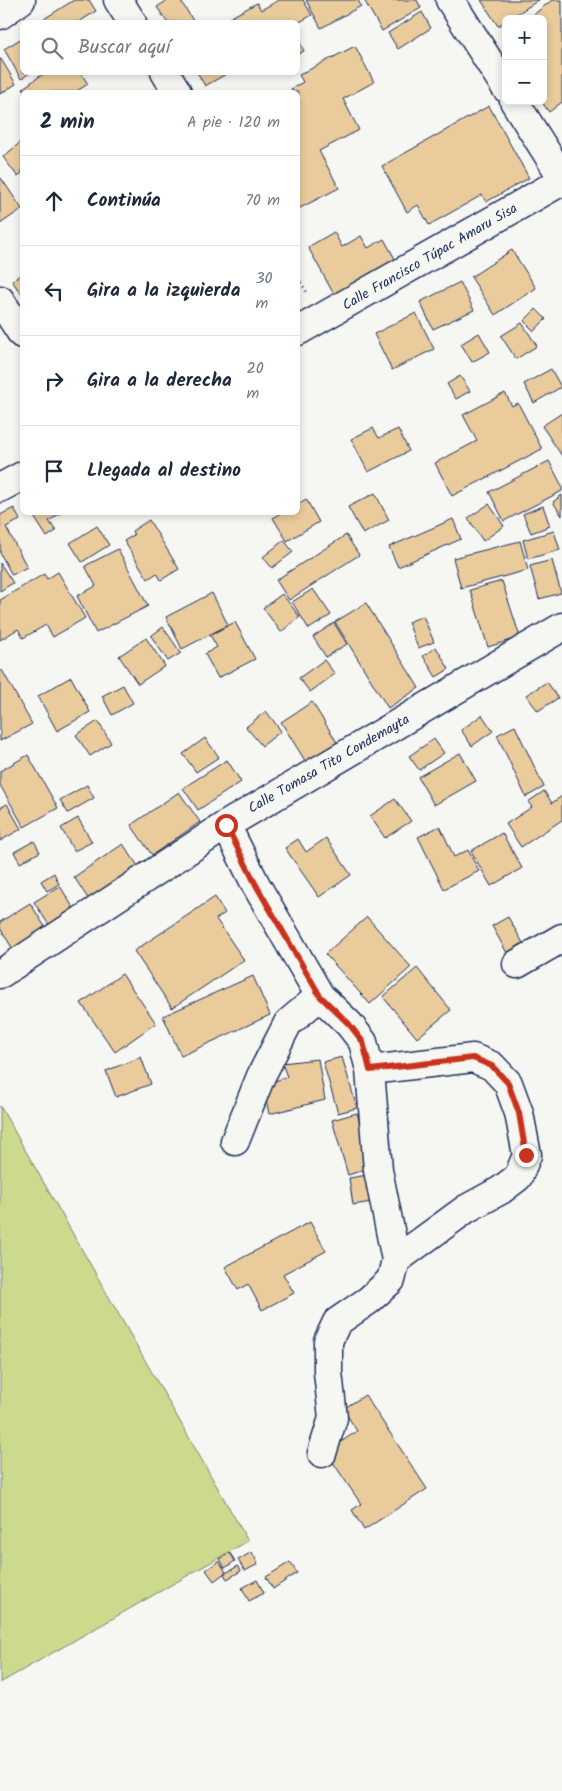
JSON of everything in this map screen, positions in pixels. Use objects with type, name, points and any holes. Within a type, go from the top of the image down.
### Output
[{"type":"street","points":[[0,15],[21,0]]},
{"type":"street","points":[[118,0],[131,20]]},
{"type":"street","points":[[450,0],[502,82]]},
{"type":"street","points":[[166,75],[176,90]]},
{"type":"street","points":[[517,105],[562,177]]},
{"type":"street","name":"Calle Francisco Túpac Amaru Sisa","points":[[300,330],[562,181]]},
{"type":"street","points":[[0,300],[20,331]]},
{"type":"street","points":[[0,488],[20,477]]},
{"type":"street","name":"Calle Tomasa Tito Condemayta","points":[[0,974],[226,825],[562,628]]},
{"type":"street","points":[[226,825],[256,885],[320,996],[349,1024],[363,1042],[370,1070],[378,1170],[396,1260],[391,1280],[369,1300],[337,1322],[328,1341],[328,1372],[333,1418],[322,1453]]},
{"type":"street","points":[[518,964],[562,938]]},
{"type":"street","points":[[235,1141],[261,1076],[288,1022],[320,996]]},
{"type":"street","points":[[370,1070],[473,1058],[492,1066],[508,1083],[519,1113],[526,1155],[518,1177],[501,1190],[466,1209],[396,1260]]},
{"type":"green space","points":[[0,1106],[248,1541],[0,1683]]},
{"type":"building","points":[[74,0],[89,0],[96,11],[82,20],[42,20]]},
{"type":"building","points":[[168,0],[180,0],[193,20],[166,20],[157,7]]},
{"type":"building","points":[[279,0],[303,0],[312,15],[300,22],[300,20],[226,20],[257,3],[261,10]]},
{"type":"building","points":[[306,0],[358,0],[361,6],[321,28]]},
{"type":"building","points":[[364,0],[417,0],[421,8],[382,31]]},
{"type":"building","points":[[481,0],[539,0],[515,15],[502,15],[502,24],[498,26]]},
{"type":"building","points":[[552,0],[562,0],[562,102],[549,112],[544,105],[547,105],[547,15],[533,15]]},
{"type":"building","points":[[422,12],[431,28],[398,49],[388,33]]},
{"type":"building","points":[[20,39],[20,75],[27,75],[21,79],[4,49]]},
{"type":"building","points":[[300,43],[304,51],[300,53]]},
{"type":"building","points":[[355,46],[374,82],[343,99],[359,130],[319,151],[339,188],[300,208],[300,90],[291,89],[303,82],[300,74]]},
{"type":"building","points":[[0,59],[16,84],[0,94]]},
{"type":"building","points":[[42,75],[82,75],[88,84],[78,90],[24,90],[23,88]]},
{"type":"building","points":[[199,75],[224,75],[205,86]]},
{"type":"building","points":[[489,106],[529,178],[486,202],[482,195],[429,225],[418,205],[407,212],[382,166]]},
{"type":"building","points":[[20,143],[20,175],[18,177],[3,157]]},
{"type":"building","points":[[0,179],[20,206],[20,210],[0,224]]},
{"type":"building","points":[[334,232],[342,247],[361,236],[368,248],[384,239],[399,266],[337,300],[308,247]]},
{"type":"building","points":[[512,250],[536,288],[495,315],[471,277]]},
{"type":"building","points":[[20,275],[20,292],[12,281]]},
{"type":"building","points":[[460,282],[474,310],[433,329],[420,302]]},
{"type":"building","points":[[536,309],[546,319],[534,331],[524,321]]},
{"type":"building","points":[[416,313],[434,349],[392,370],[374,334]]},
{"type":"building","points":[[522,323],[537,346],[516,359],[501,336]]},
{"type":"building","points":[[479,333],[490,352],[472,362],[461,344]]},
{"type":"building","points":[[551,369],[561,387],[534,403],[524,384]]},
{"type":"building","points":[[460,376],[470,391],[456,399],[447,384]]},
{"type":"building","points":[[505,393],[512,406],[518,403],[542,449],[452,496],[435,463],[477,441],[463,415]]},
{"type":"building","points":[[562,413],[562,456],[542,426]]},
{"type":"building","points":[[373,428],[379,438],[398,429],[409,451],[368,472],[351,439]]},
{"type":"building","points":[[549,461],[562,486],[562,491],[504,521],[489,492]]},
{"type":"building","points":[[375,493],[389,520],[363,534],[348,507]]},
{"type":"building","points":[[562,495],[562,516],[553,502]]},
{"type":"building","points":[[306,499],[319,522],[287,541],[273,518],[278,515],[300,515],[300,503]]},
{"type":"building","points":[[489,504],[504,526],[483,541],[468,518]]},
{"type":"building","points":[[543,506],[550,526],[531,533],[523,514]]},
{"type":"building","points":[[14,508],[20,520],[6,527],[27,567],[12,575],[0,553],[0,515]]},
{"type":"building","points":[[33,515],[58,515],[49,521],[56,531],[47,537]]},
{"type":"building","points":[[453,519],[461,539],[398,567],[389,547]]},
{"type":"building","points":[[149,520],[179,569],[161,580],[157,573],[148,579],[124,541],[134,535],[132,531]]},
{"type":"building","points":[[97,526],[109,545],[82,562],[70,543]]},
{"type":"building","points":[[554,531],[560,550],[528,559],[523,540]]},
{"type":"building","points":[[346,535],[359,555],[289,600],[276,580]]},
{"type":"building","points":[[284,540],[293,552],[272,568],[263,557]]},
{"type":"building","points":[[520,541],[528,570],[461,588],[453,558]]},
{"type":"building","points":[[118,549],[148,606],[96,633],[77,596],[96,586],[85,566]]},
{"type":"building","points":[[552,560],[561,593],[539,599],[530,566]]},
{"type":"building","points":[[0,563],[13,583],[0,591]]},
{"type":"building","points":[[58,572],[85,618],[53,637],[46,625],[23,638],[18,629],[0,640],[0,600],[44,574],[47,579]]},
{"type":"building","points":[[502,581],[520,637],[488,647],[470,590]]},
{"type":"building","points":[[313,589],[331,615],[309,629],[292,602]]},
{"type":"building","points":[[212,593],[228,625],[182,649],[166,617]]},
{"type":"building","points":[[282,594],[300,617],[281,632],[263,608]]},
{"type":"building","points":[[366,603],[419,688],[388,708],[335,622]]},
{"type":"building","points":[[423,616],[434,642],[418,648],[408,622]]},
{"type":"building","points":[[235,622],[255,659],[218,678],[205,654],[217,647],[210,635]]},
{"type":"building","points":[[334,623],[347,644],[326,657],[313,637]]},
{"type":"building","points":[[163,627],[181,653],[168,661],[151,636]]},
{"type":"building","points":[[146,638],[165,666],[138,684],[119,656]]},
{"type":"building","points":[[436,647],[449,669],[436,677],[423,656]]},
{"type":"building","points":[[324,660],[335,674],[310,692],[299,678]]},
{"type":"building","points":[[2,670],[32,724],[0,741],[0,671]]},
{"type":"building","points":[[71,677],[90,712],[57,731],[38,696]]},
{"type":"building","points":[[547,682],[558,698],[538,711],[526,695]]},
{"type":"building","points":[[123,685],[133,703],[112,715],[102,696]]},
{"type":"building","points":[[312,702],[340,747],[309,767],[281,722]]},
{"type":"building","points":[[266,711],[281,731],[262,746],[246,727]]},
{"type":"building","points":[[482,715],[493,731],[472,746],[461,730]]},
{"type":"building","points":[[98,721],[111,743],[90,756],[76,735]]},
{"type":"building","points":[[515,726],[544,787],[526,797],[497,735]]},
{"type":"building","points":[[205,738],[219,757],[196,772],[183,754]]},
{"type":"building","points":[[434,739],[444,753],[419,770],[409,756]]},
{"type":"building","points":[[460,753],[476,781],[434,805],[418,777]]},
{"type":"building","points":[[28,755],[58,808],[24,827],[0,785],[0,771]]},
{"type":"building","points":[[227,760],[241,782],[198,810],[183,788]]},
{"type":"building","points":[[87,785],[94,798],[68,813],[60,800]]},
{"type":"building","points":[[544,791],[552,803],[562,796],[562,820],[521,847],[506,824],[532,807],[528,802]]},
{"type":"building","points":[[179,792],[200,822],[152,855],[131,825]]},
{"type":"building","points":[[395,799],[411,821],[385,838],[370,816]]},
{"type":"building","points":[[7,804],[21,829],[0,841],[0,808]]},
{"type":"building","points":[[78,818],[92,842],[74,851],[61,828]]},
{"type":"building","points":[[440,826],[454,857],[468,850],[479,871],[444,889],[418,837]]},
{"type":"building","points":[[502,833],[522,868],[491,886],[471,851]]},
{"type":"building","points":[[326,838],[351,875],[319,897],[285,848],[298,839],[306,852]]},
{"type":"building","points":[[34,841],[40,852],[20,863],[14,852]]},
{"type":"building","points":[[123,844],[138,866],[89,900],[74,877]]},
{"type":"building","points":[[54,873],[59,884],[47,891],[41,881]]},
{"type":"building","points":[[60,886],[74,909],[49,925],[34,902]]},
{"type":"building","points":[[215,897],[225,913],[216,919],[244,960],[172,1008],[134,951]]},
{"type":"building","points":[[30,903],[47,930],[14,951],[0,928],[0,922]]},
{"type":"building","points":[[367,917],[411,967],[370,1004],[325,954]]},
{"type":"building","points":[[508,917],[523,943],[507,953],[492,926]]},
{"type":"building","points":[[417,968],[451,1010],[417,1038],[383,997]]},
{"type":"building","points":[[122,974],[156,1023],[115,1052],[81,1003]]},
{"type":"building","points":[[253,976],[270,1015],[181,1056],[163,1016]]},
{"type":"building","points":[[141,1057],[151,1084],[116,1097],[106,1071]]},
{"type":"building","points":[[342,1057],[357,1108],[338,1113],[323,1062]]},
{"type":"building","points":[[318,1059],[325,1100],[269,1114],[263,1085],[287,1077],[282,1063]]},
{"type":"building","points":[[357,1113],[373,1167],[348,1175],[332,1120]]},
{"type":"building","points":[[374,1174],[378,1201],[353,1205],[349,1178]]},
{"type":"building","points":[[310,1222],[326,1251],[283,1274],[294,1293],[262,1310],[248,1284],[238,1290],[225,1267]]},
{"type":"building","points":[[365,1395],[427,1489],[364,1530],[352,1510],[361,1504],[326,1452],[357,1431],[343,1409]]},
{"type":"building","points":[[252,1552],[258,1564],[245,1571],[238,1560]]},
{"type":"building","points":[[230,1553],[235,1561],[225,1568],[220,1559]]},
{"type":"building","points":[[219,1561],[226,1572],[214,1581],[206,1570]]},
{"type":"building","points":[[290,1562],[297,1573],[273,1589],[266,1577]]},
{"type":"building","points":[[238,1566],[241,1571],[227,1579],[224,1574]]},
{"type":"building","points":[[257,1580],[264,1593],[249,1601],[242,1588]]},
{"type":"route","points":[[226,825],[256,885],[320,996],[349,1024],[363,1042],[370,1070],[473,1058],[492,1066],[508,1083],[519,1113],[526,1155]]}]
